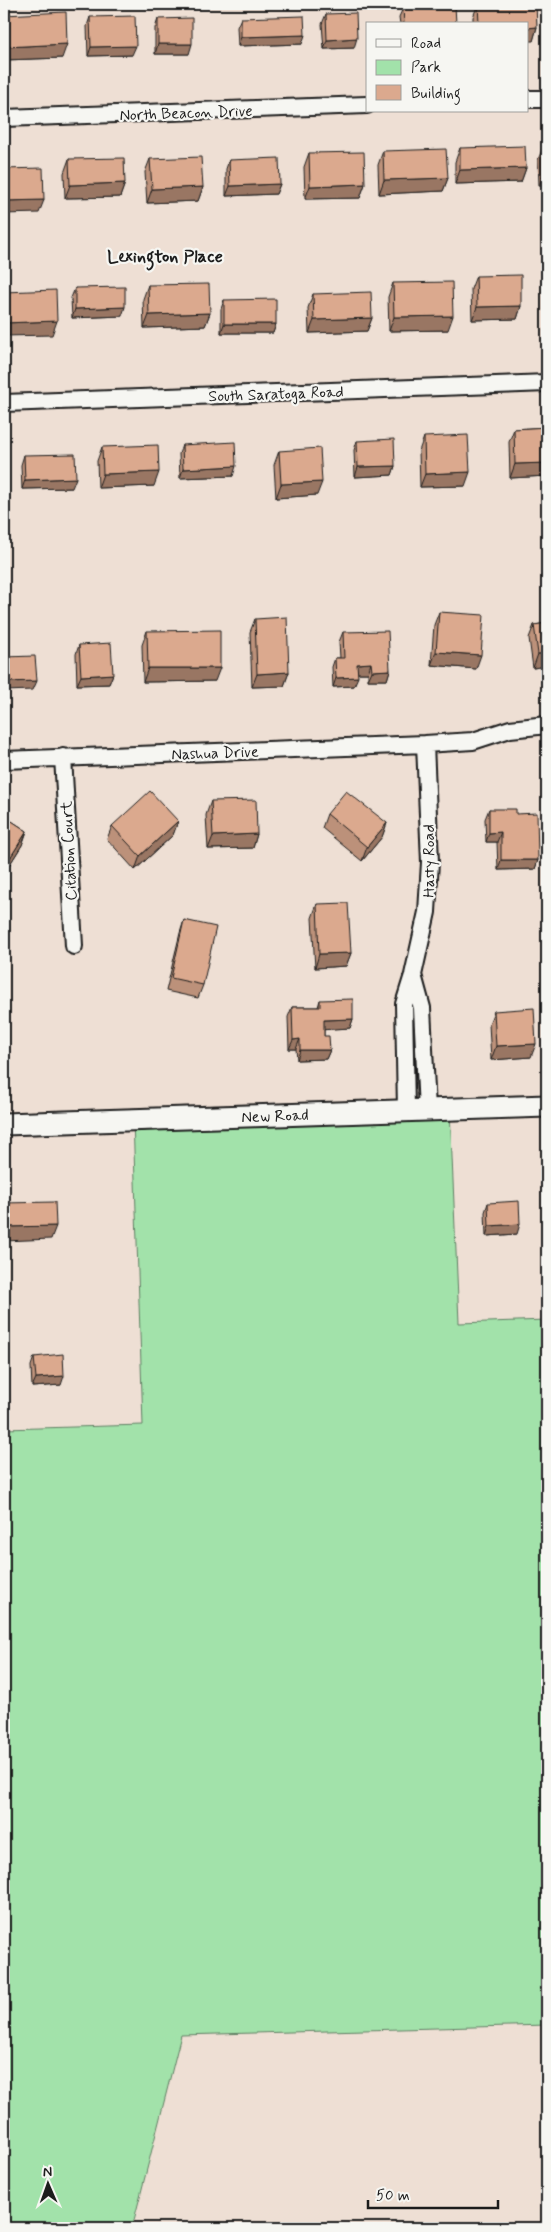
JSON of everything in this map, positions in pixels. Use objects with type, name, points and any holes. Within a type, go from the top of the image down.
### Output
[{"type":"street","points":[[528,99],[547,99]]},
{"type":"street","name":"North Beacon Drive","points":[[4,118],[366,105]]},
{"type":"street","name":"South Saratoga Road","points":[[4,403],[547,383]]},
{"type":"street","name":"Nashua Drive","points":[[4,760],[473,741],[510,729],[547,725]]},
{"type":"street","name":"Hasty Road","points":[[416,1110],[422,1008],[413,976],[427,912],[430,862],[426,744]]},
{"type":"street","name":"Citation Court","points":[[63,757],[74,946]]},
{"type":"street","name":"New Road","points":[[4,1124],[547,1106]]},
{"type":"green space","points":[[450,1109],[459,1323],[547,1320],[547,2025],[181,2035],[132,2228],[4,2228],[4,1429],[143,1425],[133,1119]]},
{"type":"building","points":[[478,4],[536,4],[537,27],[528,28],[528,22],[479,22]]},
{"type":"building","points":[[455,5],[456,22],[404,22],[403,8]]},
{"type":"building","points":[[66,12],[67,44],[5,47],[4,15]]},
{"type":"building","points":[[356,13],[357,38],[327,40],[326,14]]},
{"type":"building","points":[[135,16],[136,46],[91,47],[90,17]]},
{"type":"building","points":[[304,16],[305,35],[241,37],[241,18]]},
{"type":"building","points":[[192,18],[192,44],[158,44],[158,19]]},
{"type":"building","points":[[525,146],[526,168],[460,170],[460,148]]},
{"type":"building","points":[[547,146],[547,172],[544,172],[543,147]]},
{"type":"building","points":[[446,149],[448,178],[384,180],[383,151]]},
{"type":"building","points":[[364,152],[365,184],[310,186],[309,153]]},
{"type":"building","points":[[201,157],[203,187],[152,189],[150,159]]},
{"type":"building","points":[[124,158],[125,183],[70,185],[69,159]]},
{"type":"building","points":[[279,158],[280,184],[230,186],[229,160]]},
{"type":"building","points":[[43,168],[44,200],[4,201],[4,169]]},
{"type":"building","points":[[521,275],[521,306],[477,307],[476,276]]},
{"type":"building","points":[[452,282],[453,316],[394,317],[393,283]]},
{"type":"building","points":[[209,284],[210,313],[149,315],[148,285]]},
{"type":"building","points":[[125,287],[125,307],[75,309],[75,288]]},
{"type":"building","points":[[56,290],[57,321],[4,323],[4,292]]},
{"type":"building","points":[[371,292],[372,318],[314,320],[313,294]]},
{"type":"building","points":[[276,299],[276,324],[224,324],[224,300]]},
{"type":"building","points":[[547,427],[547,463],[515,464],[514,429]]},
{"type":"building","points":[[468,435],[470,472],[425,474],[424,437]]},
{"type":"building","points":[[394,439],[395,466],[358,467],[357,441]]},
{"type":"building","points":[[235,442],[236,466],[183,469],[182,445]]},
{"type":"building","points":[[158,445],[159,472],[103,474],[102,447]]},
{"type":"building","points":[[320,448],[322,482],[281,484],[279,451]]},
{"type":"building","points":[[75,454],[76,478],[25,480],[24,455]]},
{"type":"building","points":[[439,612],[484,615],[481,655],[436,652]]},
{"type":"building","points":[[287,617],[289,672],[257,674],[255,619]]},
{"type":"building","points":[[547,623],[547,653],[538,654],[534,625]]},
{"type":"building","points":[[220,630],[220,668],[148,668],[147,631]]},
{"type":"building","points":[[388,631],[390,670],[372,671],[371,663],[357,664],[358,677],[336,678],[335,658],[344,658],[343,632]]},
{"type":"building","points":[[111,643],[113,674],[81,676],[79,645]]},
{"type":"building","points":[[35,656],[37,681],[4,682],[4,657]]},
{"type":"building","points":[[150,791],[178,821],[140,856],[112,826]]},
{"type":"building","points":[[346,791],[387,823],[367,847],[327,814]]},
{"type":"building","points":[[256,800],[257,834],[213,836],[211,801]]},
{"type":"building","points":[[489,809],[516,809],[516,814],[537,813],[538,860],[501,860],[501,832],[489,833]]},
{"type":"building","points":[[4,816],[27,831],[10,858],[4,854]]},
{"type":"building","points":[[348,903],[351,953],[319,954],[317,904]]},
{"type":"building","points":[[184,920],[216,927],[203,985],[171,978]]},
{"type":"building","points":[[353,999],[353,1019],[324,1020],[324,1036],[329,1036],[330,1050],[300,1050],[300,1039],[293,1040],[292,1007],[320,1007],[320,1000]]},
{"type":"building","points":[[534,1008],[536,1044],[496,1046],[494,1011]]},
{"type":"building","points":[[519,1201],[520,1224],[489,1226],[488,1203]]},
{"type":"building","points":[[55,1202],[56,1226],[4,1227],[4,1203]]},
{"type":"building","points":[[63,1354],[64,1376],[36,1378],[34,1357]]},
{"type":"district","name":"Lexington Place","points":[[165,256]]}]
